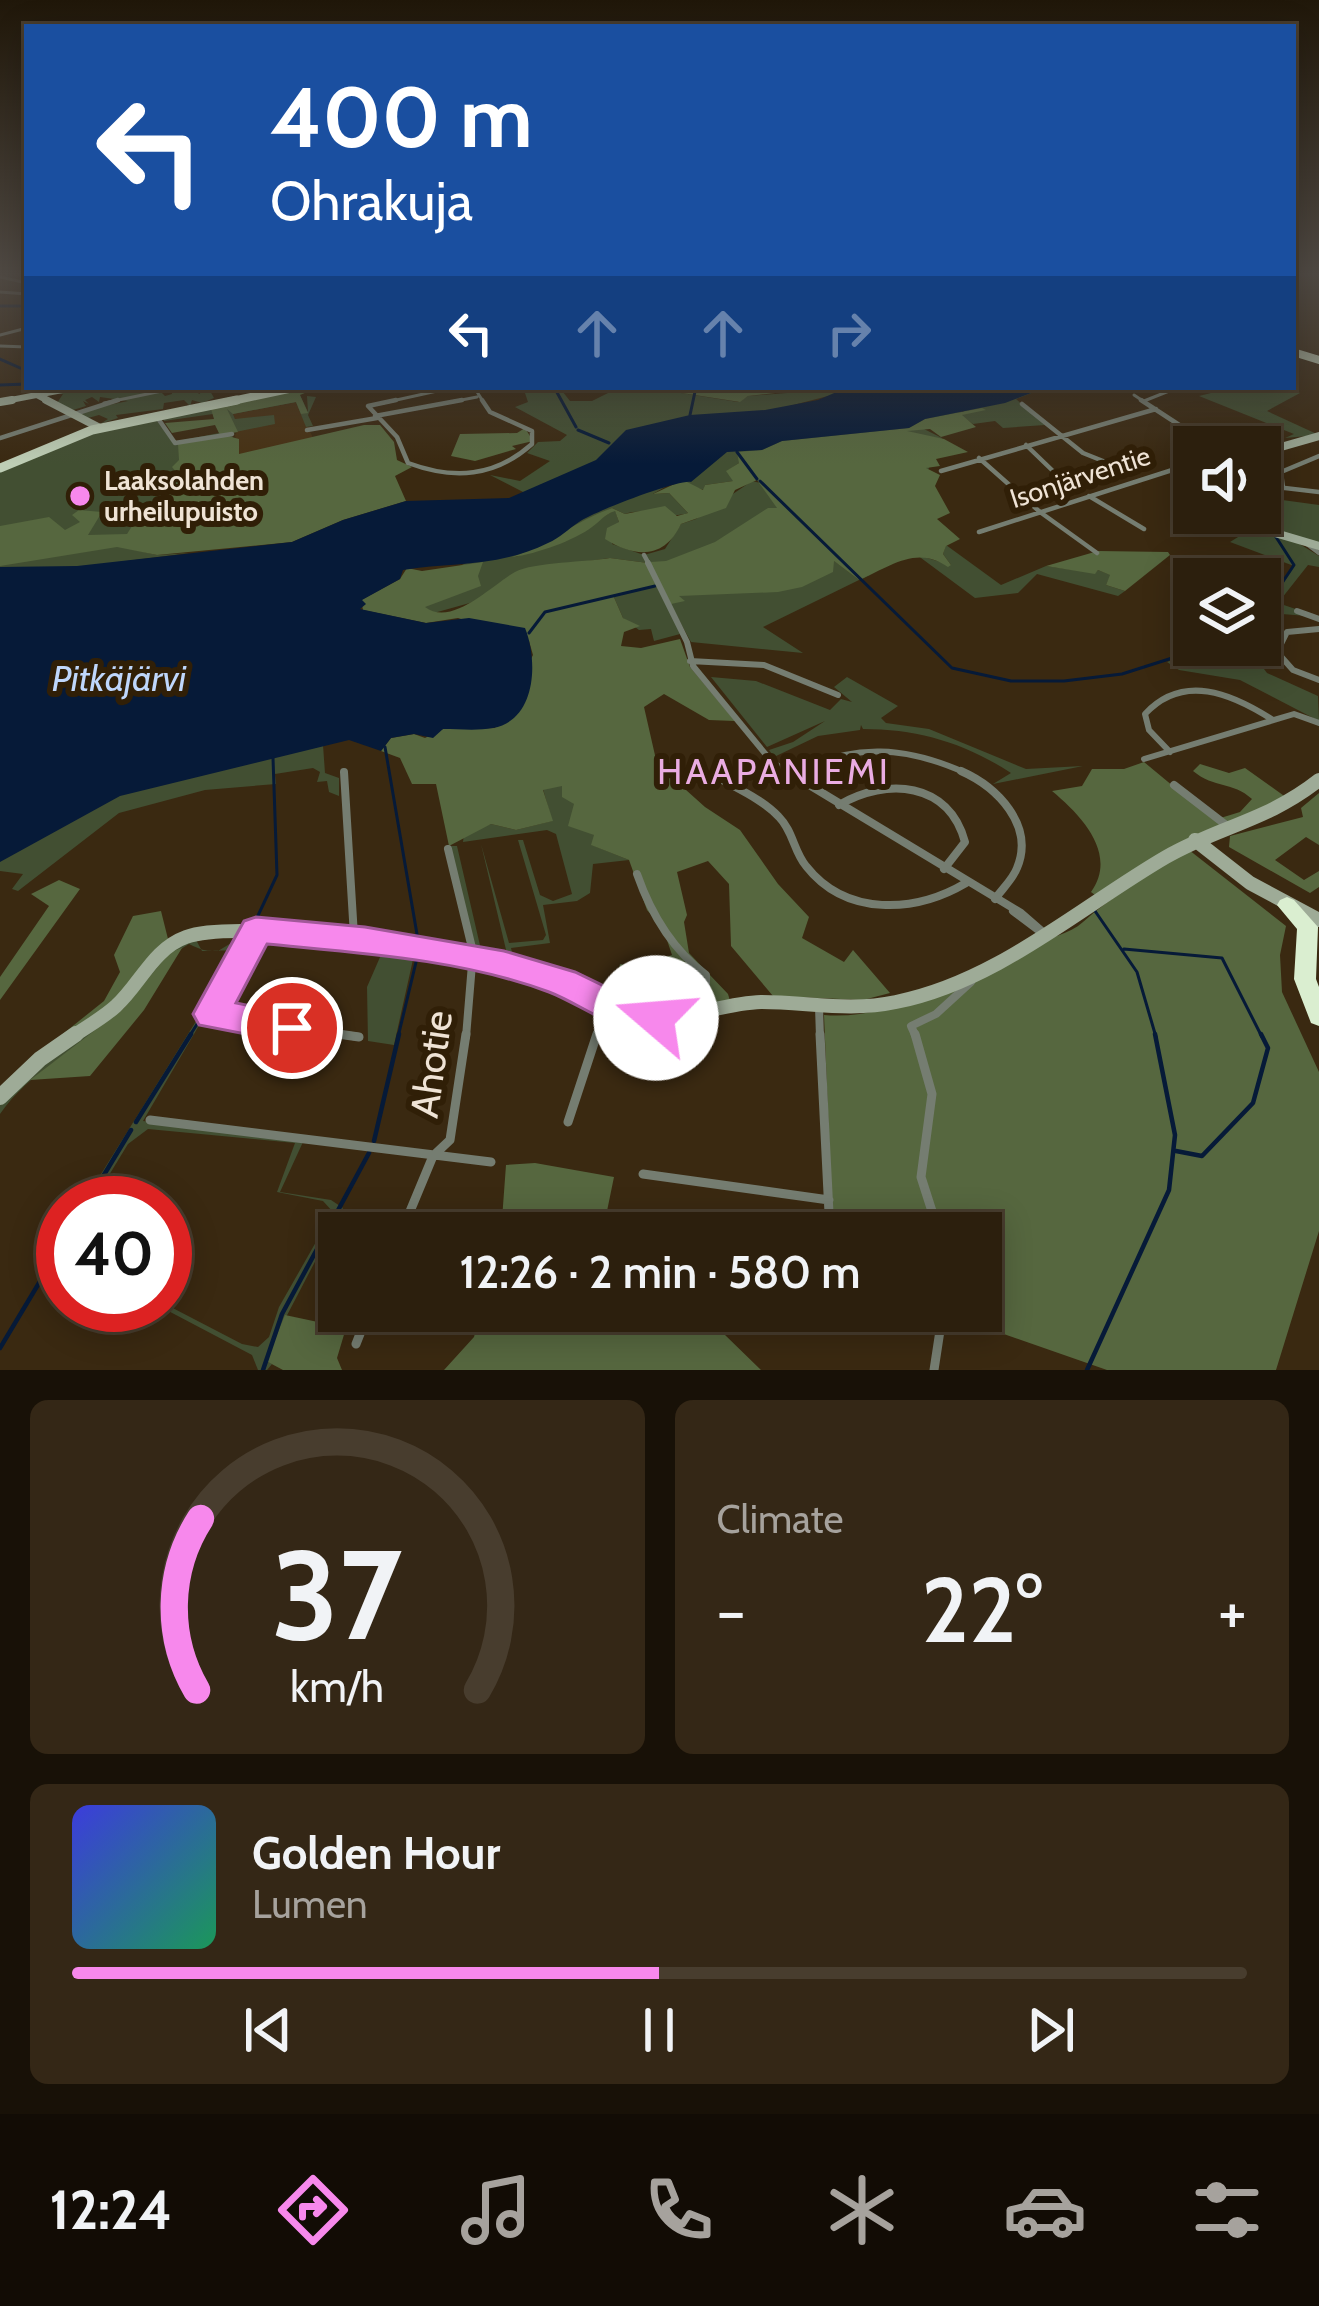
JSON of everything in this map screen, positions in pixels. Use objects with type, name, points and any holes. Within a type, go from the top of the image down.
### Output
[{"type":"highway","points":[[1287,905],[1308,927],[1305,979],[1319,1016]]},
{"type":"highway","points":[[1306,950],[1319,920]]},
{"type":"main road","points":[[0,468],[100,428],[284,390]]},
{"type":"street","points":[[0,402],[60,390]]},
{"type":"street","points":[[4,436],[70,412],[168,390]]},
{"type":"street","points":[[441,390],[368,406],[397,437],[408,463],[484,474],[514,460],[532,444],[534,435],[495,416],[475,390]]},
{"type":"street","points":[[1144,401],[1169,391]]},
{"type":"street","points":[[37,394],[100,428]]},
{"type":"street","points":[[1134,395],[1181,426]]},
{"type":"street","points":[[308,430],[477,397]]},
{"type":"street","points":[[1022,404],[1082,453],[1113,465]]},
{"type":"street","points":[[941,471],[1156,410]]},
{"type":"street","points":[[156,415],[175,443],[232,434]]},
{"type":"street","points":[[4,436],[23,441]]},
{"type":"street","points":[[1281,447],[1319,436]]},
{"type":"street","points":[[1026,445],[1054,472]]},
{"type":"street","points":[[1319,455],[1281,472],[1283,488],[1319,492]]},
{"type":"street","points":[[979,458],[1040,512],[1097,553]]},
{"type":"street","name":"Isonjärventie","points":[[979,532],[1173,470]]},
{"type":"street","points":[[1089,496],[1144,529]]},
{"type":"street","points":[[1280,534],[1319,549]]},
{"type":"street","points":[[644,555],[686,642],[690,662],[746,732],[789,776],[1044,933]]},
{"type":"street","points":[[1297,611],[1319,619]]},
{"type":"street","points":[[1319,629],[1287,632],[1277,652],[1293,670],[1319,680]]},
{"type":"street","points":[[690,662],[764,664],[838,695]]},
{"type":"street","points":[[1170,752],[1146,722],[1148,706],[1163,694],[1221,694],[1273,720]]},
{"type":"street","points":[[1144,759],[1297,714],[1319,723]]},
{"type":"street","points":[[789,776],[829,756],[875,749],[931,756],[974,776],[1007,805],[1023,838],[1024,858],[995,899]]},
{"type":"street","points":[[344,772],[353,939]]},
{"type":"street","points":[[718,777],[780,817],[808,870],[851,898],[877,906],[913,907],[945,897],[966,882]]},
{"type":"street","points":[[0,1097],[40,1059],[116,1006],[171,944],[203,933],[256,930],[353,939],[473,960],[551,978],[607,1004],[656,1018],[758,1002],[819,1007],[898,1002],[971,978],[1195,841],[1294,803],[1319,780]]},
{"type":"street","points":[[1174,785],[1229,827]]},
{"type":"street","points":[[838,806],[856,793],[880,787],[911,789],[943,802],[961,824],[965,842],[944,869]]},
{"type":"street","points":[[1195,841],[1287,905],[1319,920]]},
{"type":"street","points":[[1195,841],[1319,920]]},
{"type":"street","name":"Ahotie","points":[[410,1212],[433,1156],[450,1140],[459,1111],[473,960],[448,849]]},
{"type":"street","points":[[638,874],[648,906],[668,931],[677,953],[706,975],[705,1012]]},
{"type":"street","points":[[256,930],[212,1014],[359,1037]]},
{"type":"street","points":[[933,1212],[921,1177],[932,1094],[924,1054],[911,1026],[965,991],[971,978]]},
{"type":"street","points":[[568,1122],[607,1004]]},
{"type":"street","points":[[819,1007],[830,1212]]},
{"type":"street","points":[[150,1120],[491,1162]]},
{"type":"street","points":[[450,1140],[456,1157]]},
{"type":"street","points":[[643,1174],[830,1200]]},
{"type":"street","points":[[356,1344],[361,1332]]},
{"type":"street","points":[[937,1369],[941,1332]]},
{"type":"shaded area","points":[[296,402],[314,440],[238,455],[235,435],[239,428],[233,414]]},
{"type":"green space","points":[[154,390],[165,396],[171,390],[199,394],[210,390],[214,398],[202,403],[192,400],[190,406],[184,400],[164,403],[163,409],[116,415],[118,418],[100,424],[108,419],[76,412],[128,401],[100,397],[99,402],[92,397],[85,400],[89,404],[83,401],[86,406],[73,410],[57,403],[63,394],[51,393]]},
{"type":"green space","points":[[290,390],[312,390],[300,395],[308,413],[301,414],[296,402],[233,414],[227,409],[238,432],[220,435],[215,425],[172,433],[165,423],[214,419],[211,409]]},
{"type":"green space","name":"Laaksolahden urheilupuisto","points":[[292,390],[297,390],[308,412],[307,396],[316,397],[308,415],[313,426],[306,427],[296,402],[233,414],[235,419],[274,415],[275,424],[221,435],[232,435],[239,457],[170,490],[118,546],[157,555],[190,553],[0,577],[0,469],[73,439],[157,417],[173,442],[219,433],[213,414],[164,421],[163,417]]},
{"type":"green space","points":[[524,390],[561,390],[570,401],[592,401],[610,392],[601,390],[662,390],[738,402],[748,396],[851,390],[618,450],[536,493],[525,493],[490,475],[520,481],[550,461],[527,453],[538,442],[560,441],[567,435],[515,407],[528,402]]},
{"type":"green space","points":[[662,390],[802,390],[748,396],[740,402]]},
{"type":"green space","points":[[1031,390],[1039,390],[1016,399],[1045,425],[973,424],[960,415],[965,410],[924,429],[944,439],[915,436],[739,463],[727,471],[736,479],[733,481],[705,485],[704,490],[675,481],[653,494],[669,493],[688,513],[625,514],[612,508],[515,557],[563,541],[615,510],[619,522],[612,544],[644,555],[665,549],[681,524],[752,481],[839,501],[930,466],[870,575],[862,579],[836,556],[833,560],[859,580],[763,627],[803,653],[691,642],[648,563],[610,558],[524,570],[484,599],[416,618],[376,605],[710,449]]},
{"type":"green space","points":[[1223,390],[1292,390],[1300,393],[1267,411],[1319,435],[1285,438],[1294,434],[1199,396]]},
{"type":"green space","points":[[986,410],[962,415],[976,427],[941,437],[930,429],[907,431],[944,439],[968,452],[936,459],[940,466],[926,468],[940,475],[935,486],[950,513],[937,519],[960,539],[946,546],[943,554],[948,567],[915,558],[859,580],[834,561],[833,572],[802,587],[679,596],[685,601],[671,604],[650,562],[666,561],[715,542],[768,508],[777,508],[757,480],[735,490],[726,508],[681,524],[667,544],[649,552],[628,550],[605,539],[607,528],[619,522],[615,511],[566,541],[512,557],[612,508],[625,514],[665,506],[677,516],[688,513],[669,493],[653,494],[683,480],[703,490],[705,485],[733,481],[726,471],[739,463],[737,452],[762,450],[782,441],[909,428],[925,419]]},
{"type":"green space","points":[[380,425],[394,442],[397,460],[412,467],[395,476],[406,501],[292,542],[157,555],[117,547],[0,566],[0,526],[49,517],[65,530],[80,522],[72,515],[79,510],[102,512],[88,535],[127,534],[141,512],[182,479],[172,467],[179,460],[178,444],[228,436],[239,439],[239,454]]},
{"type":"green space","points":[[525,428],[533,441],[512,446],[516,449],[475,461],[451,456],[460,434],[517,433]]},
{"type":"green space","points":[[1281,500],[1319,505],[1319,544],[1281,532]]},
{"type":"green space","points":[[1243,534],[1268,534],[1298,543],[1319,556],[1319,567],[1308,565],[1281,599],[1281,584],[1294,566],[1230,542]]},
{"type":"green space","points":[[946,545],[1001,585],[1046,566],[1098,570],[1111,575],[1106,585],[1125,591],[1118,596],[1037,574],[1018,593],[975,598],[917,555],[951,565],[943,554]]},
{"type":"green space","points":[[1098,551],[1170,555],[1125,591],[1106,585],[1110,575],[1098,570],[1095,574],[1046,566]]},
{"type":"green space","points":[[610,558],[648,563],[659,585],[613,595],[623,618],[640,626],[624,632],[621,646],[641,648],[680,639],[690,667],[735,721],[709,720],[664,694],[644,707],[657,764],[705,807],[740,830],[778,884],[809,917],[802,938],[844,962],[853,950],[890,993],[863,1000],[773,996],[731,946],[729,884],[708,861],[677,872],[687,915],[684,922],[689,953],[728,994],[731,1004],[657,1012],[613,1003],[638,996],[678,999],[682,985],[618,972],[620,964],[637,966],[672,955],[663,928],[647,910],[629,860],[591,845],[594,835],[568,826],[574,804],[562,797],[562,786],[543,790],[553,821],[516,830],[491,824],[449,846],[436,784],[412,784],[400,758],[381,751],[391,738],[414,734],[425,738],[443,729],[495,728],[533,655],[529,641],[458,618],[426,623],[363,610],[361,600],[400,579],[407,568],[422,571],[483,562],[478,576],[481,586],[425,607],[447,612],[472,602],[523,569]]},
{"type":"green space","points":[[659,585],[680,634],[654,641],[651,629],[639,630],[623,618],[613,595]]},
{"type":"green space","points":[[1281,604],[1319,617],[1282,614]]},
{"type":"green space","points":[[1173,666],[1262,666],[1267,673],[1318,696],[1319,721],[1240,680]]},
{"type":"green space","points":[[711,677],[756,681],[830,710],[841,699],[852,702],[834,687],[847,677],[898,706],[881,718],[886,723],[929,729],[1026,769],[1083,766],[993,784],[1011,773],[976,753],[940,740],[861,725],[860,730],[818,736],[774,757],[769,750],[793,742],[825,721],[767,747]]},
{"type":"green space","points":[[323,745],[325,773],[339,778],[339,796],[329,792],[327,781],[317,782],[320,772],[313,768],[275,774],[276,784],[205,790],[119,813],[18,891],[12,889],[23,874],[0,871],[0,857],[98,800]]},
{"type":"green space","points":[[1144,762],[1214,820],[1240,812],[1252,799],[1201,777],[1193,771],[1200,764],[1229,773],[1245,768],[1287,798],[1095,895],[1091,892],[1101,864],[1093,837],[1052,791],[1082,786],[1092,769],[1124,769]]},
{"type":"green space","points":[[562,785],[574,804],[579,828],[595,835],[592,845],[629,860],[593,864],[590,893],[577,901],[543,905],[550,943],[511,948],[515,965],[478,958],[449,846],[457,846],[482,954],[503,958],[507,954],[481,844],[509,943],[543,940],[546,935],[518,840],[523,840],[540,895],[553,901],[572,894],[556,834],[547,830],[463,842],[464,834],[491,824],[516,830],[552,821],[543,789]]},
{"type":"green space","points":[[1319,793],[1319,845],[1306,837],[1275,860],[1304,880],[1319,871],[1319,887],[1310,893],[1229,847],[1230,836],[1303,817],[1301,808]]},
{"type":"green space","points":[[1189,850],[1286,926],[1280,955],[1282,992],[1319,1072],[1319,1231],[1276,1370],[1107,1370],[998,1332],[1002,1332],[1002,1212],[832,1212],[824,1015],[877,1011],[957,982],[1072,930]]},
{"type":"green space","points":[[59,880],[80,889],[0,1000],[0,977],[49,906],[31,894]]},
{"type":"green space","points":[[161,911],[168,939],[111,1007],[59,1037],[104,1001],[120,972],[114,955],[133,916]]},
{"type":"green space","points":[[252,935],[143,1121],[303,1142],[280,1192],[331,1200],[343,1208],[341,1212],[333,1212],[323,1201],[277,1192],[295,1143],[148,1129],[128,1144],[108,1176],[100,1176],[221,981],[234,951],[219,951]]},
{"type":"green space","points":[[195,938],[201,949],[189,944],[170,958],[123,1009],[42,1071],[0,1114],[0,1104],[168,951]]},
{"type":"green space","points":[[182,948],[144,1010],[90,1076],[30,1080],[124,1008],[170,952]]},
{"type":"green space","points":[[384,948],[414,955],[394,1045],[368,1041],[367,987]]},
{"type":"green space","points":[[535,1163],[614,1177],[608,1212],[503,1212],[506,1165]]},
{"type":"green space","points":[[318,1238],[318,1256],[271,1346],[266,1361],[272,1364],[267,1370],[258,1370],[252,1355],[192,1323],[192,1318],[242,1344],[258,1347],[269,1337],[279,1307]]},
{"type":"green space","points":[[285,1315],[318,1322],[318,1332],[345,1332],[337,1358],[342,1370],[283,1370],[266,1361]]},
{"type":"green space","points":[[475,1332],[723,1332],[761,1370],[444,1370]]},
{"type":"water","name":"Pitkäjärvi","points":[[841,390],[1039,390],[1005,403],[925,419],[909,428],[782,441],[762,450],[727,452],[691,482],[601,511],[529,551],[403,570],[400,579],[362,600],[366,604],[360,609],[426,623],[469,618],[525,628],[532,656],[530,687],[526,701],[508,723],[487,729],[443,729],[433,738],[414,734],[391,738],[381,751],[349,740],[120,796],[0,862],[0,567],[77,566],[292,542],[406,501],[509,498],[596,460],[626,430],[690,415],[765,410],[818,400]]},
{"type":"waterway","points":[[0,359],[24,370]]},
{"type":"waterway","points":[[0,385],[24,384]]},
{"type":"waterway","points":[[556,390],[576,427]]},
{"type":"waterway","points":[[690,415],[695,390]]},
{"type":"waterway","points":[[578,430],[609,443]]},
{"type":"waterway","points":[[737,452],[757,479]]},
{"type":"waterway","points":[[760,481],[952,668],[1011,681],[1064,681],[1122,674],[1173,658]]},
{"type":"waterway","points":[[1276,537],[1294,565],[1281,584]]},
{"type":"waterway","points":[[529,633],[545,612],[655,586]]},
{"type":"waterway","points":[[385,747],[419,946]]},
{"type":"waterway","points":[[254,924],[277,875],[273,758]]},
{"type":"waterway","points":[[1095,911],[1137,972],[1156,1037]]},
{"type":"waterway","points":[[238,957],[247,939]]},
{"type":"waterway","points":[[1124,949],[1222,958],[1262,1037]]},
{"type":"waterway","points":[[398,1037],[417,958]]},
{"type":"waterway","points":[[189,1037],[224,981]]},
{"type":"waterway","points":[[136,1122],[191,1034]]},
{"type":"waterway","points":[[374,1141],[399,1034]]},
{"type":"waterway","points":[[1087,1370],[1169,1190],[1175,1135],[1155,1034]]},
{"type":"waterway","points":[[1176,1151],[1202,1156],[1253,1103],[1268,1048],[1261,1034]]},
{"type":"waterway","points":[[103,1176],[131,1130]]},
{"type":"waterway","points":[[263,1370],[282,1314],[369,1153]]},
{"type":"waterway","points":[[0,1348],[36,1288]]},
{"type":"place","name":"Laaksolahden urheilupuisto","points":[[80,496]]},
{"type":"district","name":"HAAPANIEMI","points":[[774,771]]},
{"type":"route","points":[[292,1028],[212,1014],[256,930],[365,940],[427,955],[504,965],[562,982],[635,1016],[656,1018]]}]
